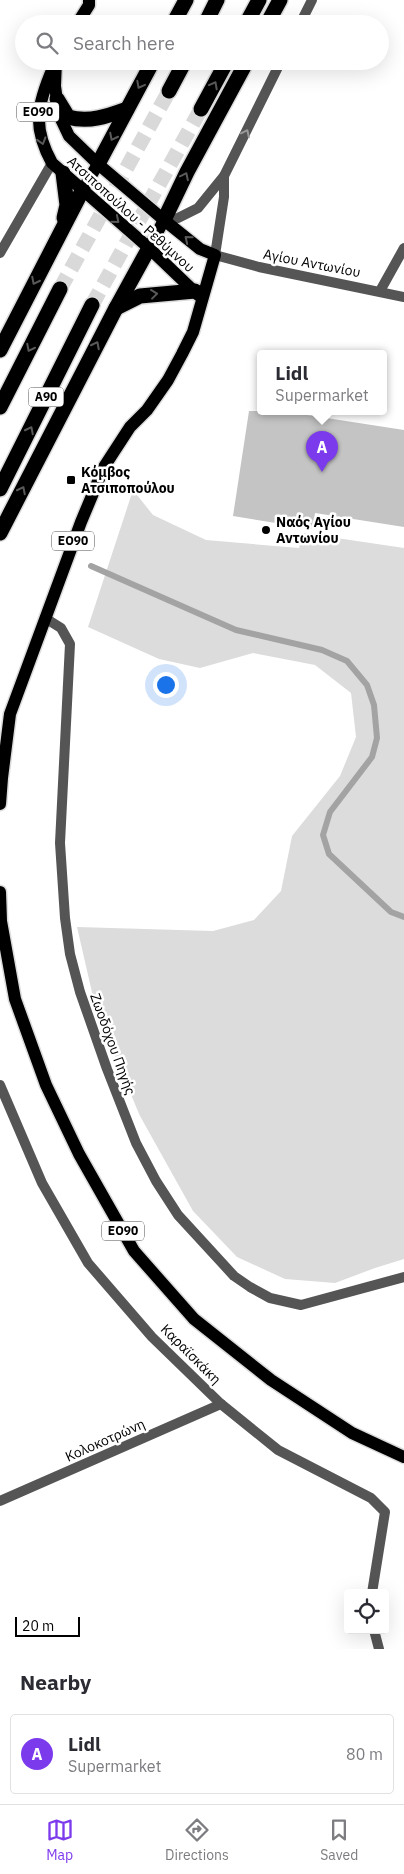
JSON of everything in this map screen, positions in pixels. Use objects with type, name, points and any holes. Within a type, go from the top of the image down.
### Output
[{"type":"highway","points":[[178,15],[186,0]]},
{"type":"highway","points":[[210,15],[217,0]]},
{"type":"highway","points":[[251,15],[259,0]]},
{"type":"highway","points":[[272,15],[280,0]]},
{"type":"highway","points":[[98,164],[148,70]]},
{"type":"highway","points":[[169,91],[180,70]]},
{"type":"highway","points":[[201,109],[222,70]]},
{"type":"highway","points":[[164,220],[187,172],[242,70]]},
{"type":"highway","points":[[57,99],[68,117],[81,120],[106,117],[127,109]]},
{"type":"highway","points":[[46,260],[60,234],[67,205],[57,168]]},
{"type":"highway","points":[[0,350],[82,191]]},
{"type":"highway","points":[[0,533],[149,248]]},
{"type":"highway","name":"Α90","points":[[0,407],[60,289]]},
{"type":"highway","points":[[116,308],[140,296],[199,296]]},
{"type":"highway","name":"Α90","points":[[0,489],[92,305]]},
{"type":"main road","points":[[83,15],[90,0]]},
{"type":"main road","name":"Ατσιποπούλου - Ρεθύμνου","points":[[52,70],[42,92],[38,108],[38,126],[41,138],[57,168],[149,248],[199,296]]},
{"type":"main road","name":"Ατσιποπούλου - Ρεθύμνου","points":[[0,804],[10,714],[63,567],[104,467],[130,427],[147,410],[168,380],[193,332],[199,296],[214,254],[200,249],[164,220],[98,164],[69,136],[59,116],[55,86],[56,70]]},
{"type":"main road","points":[[82,191],[98,164]]},
{"type":"main road","points":[[149,248],[164,220]]},
{"type":"main road","name":"ΕΟ90","points":[[0,892],[2,921],[16,999],[46,1085],[79,1154],[134,1251],[194,1319],[271,1380],[352,1433],[404,1457]]},
{"type":"street","points":[[304,15],[312,0]]},
{"type":"street","points":[[164,220],[178,218],[198,208],[224,176],[277,70]]},
{"type":"street","points":[[0,253],[57,168]]},
{"type":"street","points":[[214,254],[224,197],[224,176]]},
{"type":"street","points":[[380,291],[404,248]]},
{"type":"street","name":"Αγίου Αντωνίου","points":[[214,254],[259,267],[404,297]]},
{"type":"street","name":"Ζωοδόχου Πηγής","points":[[45,618],[61,628],[70,644],[60,843],[65,918],[70,954],[80,992],[107,1069],[136,1143],[156,1182],[178,1215],[234,1276],[270,1298],[302,1305],[404,1277]]},
{"type":"street","name":"Καραϊσκάκη","points":[[0,1085],[42,1183],[88,1263],[152,1336],[221,1404],[278,1450],[371,1498],[385,1512],[373,1589]]},
{"type":"street","name":"Κολοκοτρώνη","points":[[0,1500],[221,1404]]},
{"type":"street","points":[[375,1634],[380,1649]]},
{"type":"shaded area","points":[[133,490],[153,515],[206,540],[299,548],[303,533],[404,548],[404,1259],[335,1283],[285,1279],[237,1257],[193,1211],[140,1116],[97,1014],[77,927],[213,931],[254,920],[281,891],[292,836],[340,776],[356,737],[351,693],[315,665],[253,653],[200,668],[159,659],[88,627]]},
{"type":"building","points":[[249,411],[257,411],[257,415],[307,415],[404,430],[404,527],[315,513],[313,529],[233,516]]},
{"type":"waterway","points":[[91,566],[236,630],[322,650],[347,661],[367,685],[374,705],[377,738],[372,757],[330,812],[323,835],[329,854],[391,912],[404,917]]},
{"type":"tunnel","points":[[60,289],[169,91]]},
{"type":"tunnel","points":[[92,305],[201,109]]},
{"type":"place","name":"Lidl","points":[[322,472]]},
{"type":"place","name":"Κόμβος Ατσιποπούλου","points":[[71,480]]},
{"type":"place","name":"Ναός Αγίου Αντωνίου","points":[[266,530]]}]
